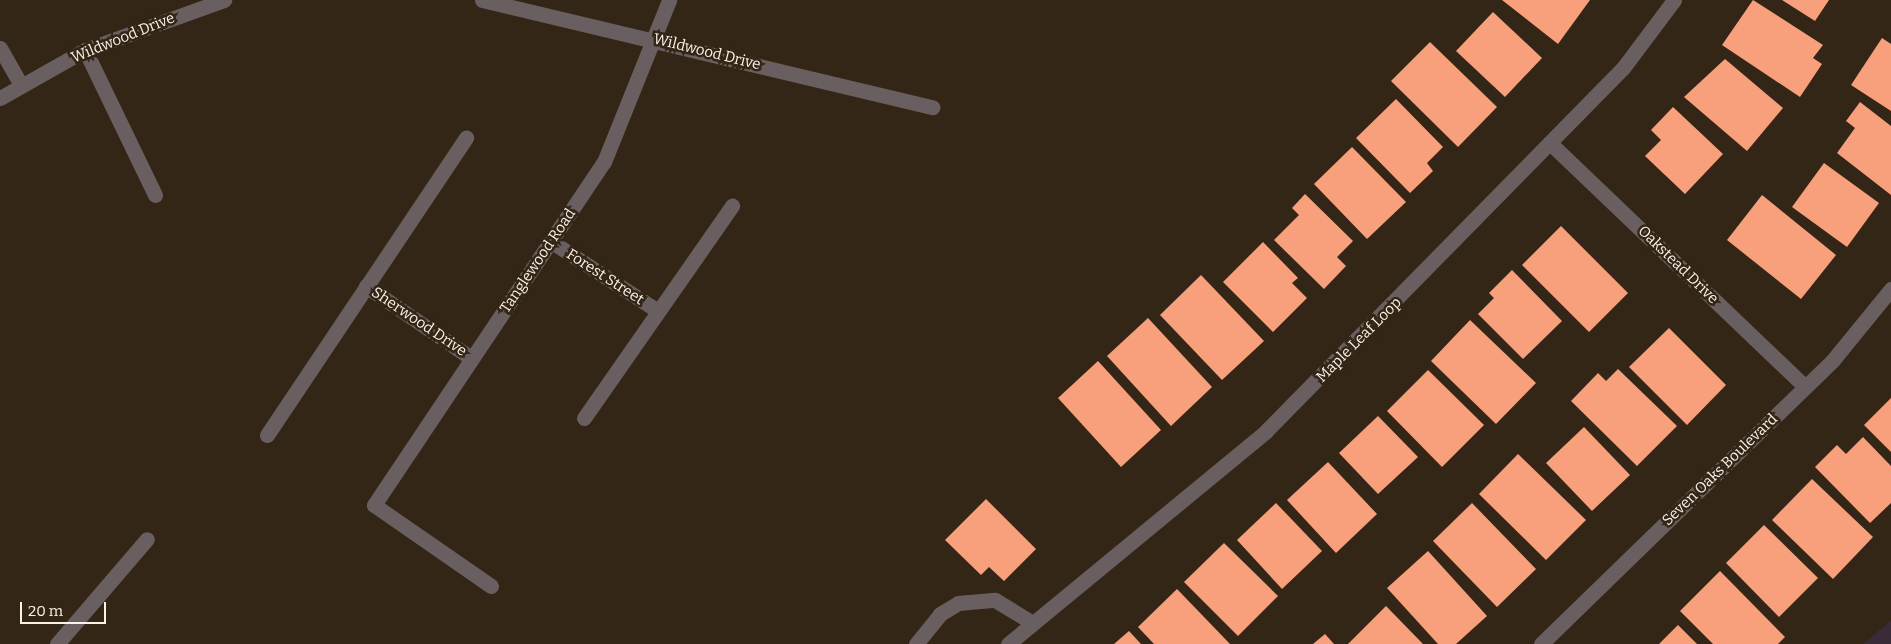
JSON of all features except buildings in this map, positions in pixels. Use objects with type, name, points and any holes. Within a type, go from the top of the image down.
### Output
[{"type":"street","name":"Wildwood Drive","points":[[0,98],[85,50],[224,0]]},
{"type":"street","name":"Wildwood Drive","points":[[482,0],[653,39],[932,107]]},
{"type":"street","name":"Tanglewood Road","points":[[491,586],[374,505],[604,162],[668,0]]},
{"type":"street","name":"Maple Leaf Loop","points":[[1008,644],[1266,431],[1623,68],[1674,0]]},
{"type":"street","points":[[0,48],[21,85]]},
{"type":"street","points":[[85,50],[155,195]]},
{"type":"street","points":[[267,435],[466,138]]},
{"type":"street","name":"Oakstead Drive","points":[[1550,143],[1805,387]]},
{"type":"street","points":[[584,418],[732,206]]},
{"type":"street","name":"Forest Street","points":[[552,242],[658,312]]},
{"type":"street","name":"Sherwood Drive","points":[[366,286],[471,358]]},
{"type":"street","name":"Seven Oaks Boulevard","points":[[1541,644],[1805,387],[1891,289]]},
{"type":"street","points":[[57,644],[147,540]]},
{"type":"street","points":[[916,644],[940,614],[958,603],[995,600],[1033,623]]},
{"type":"shaded area","points":[[1891,621],[1891,644],[1863,644],[1888,623]]}]
